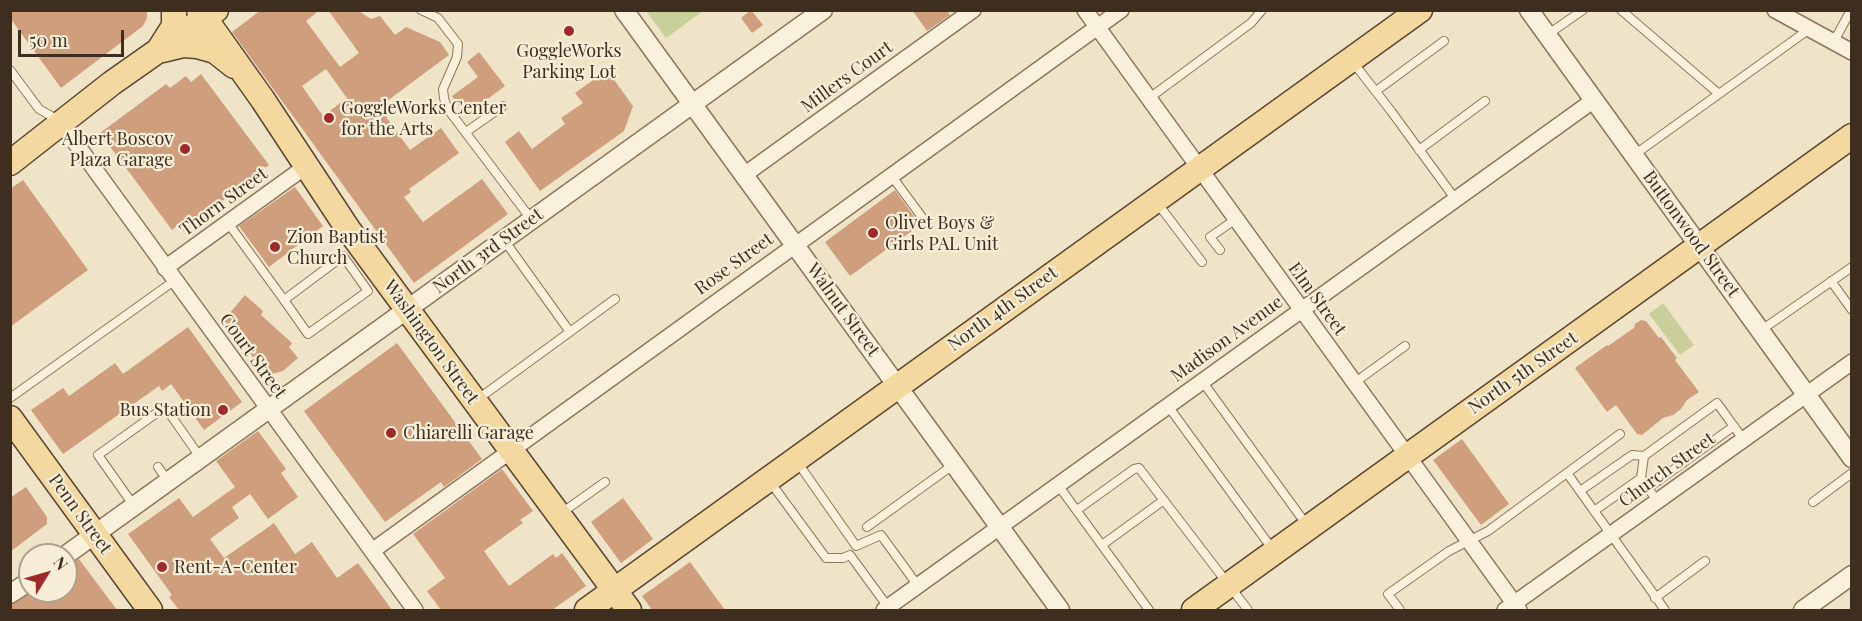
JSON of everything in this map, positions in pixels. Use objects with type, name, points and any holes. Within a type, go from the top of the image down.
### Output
[{"type":"main road","points":[[157,52],[168,39],[174,26],[174,10]]},
{"type":"main road","name":"North 4th Street","points":[[587,610],[1420,10]]},
{"type":"main road","points":[[10,163],[206,13]]},
{"type":"main road","name":"Washington Street","points":[[206,13],[305,167],[351,249],[407,309],[628,610]]},
{"type":"main road","points":[[157,52],[170,46],[183,45],[215,51],[228,60],[250,83]]},
{"type":"main road","name":"North 5th Street","points":[[1194,610],[1851,136]]},
{"type":"main road","name":"Penn Street","points":[[12,422],[150,610]]},
{"type":"street","name":"Walnut Street","points":[[624,10],[1060,610]]},
{"type":"street","name":"North 3rd Street","points":[[78,546],[134,506],[163,474],[200,458],[823,10]]},
{"type":"street","name":"Millers Court","points":[[744,175],[974,10]]},
{"type":"street","name":"Elm Street","points":[[1085,10],[1468,541],[1512,608]]},
{"type":"street","name":"Rose Street","points":[[372,551],[1120,10]]},
{"type":"street","name":"Buttonwood Street","points":[[1529,10],[1851,458]]},
{"type":"street","points":[[1775,10],[1851,52]]},
{"type":"street","name":"Madison Avenue","points":[[886,609],[1594,100]]},
{"type":"street","name":"Court Street","points":[[62,123],[415,610]]},
{"type":"street","name":"Thorn Street","points":[[170,274],[228,223],[305,167]]},
{"type":"street","name":"Church Street","points":[[1512,608],[1610,534],[1851,362]]},
{"type":"street","points":[[1803,610],[1851,575]]},
{"type":"lane","points":[[421,10],[438,18],[458,44],[457,57],[443,88],[447,108],[531,219]]},
{"type":"lane","points":[[1149,99],[1251,23],[1262,10]]},
{"type":"lane","points":[[1547,35],[1583,10]]},
{"type":"lane","points":[[1621,10],[1719,94]]},
{"type":"lane","points":[[1833,43],[1851,10]]},
{"type":"lane","points":[[1634,155],[1808,30]]},
{"type":"lane","points":[[1376,91],[1444,41]]},
{"type":"lane","points":[[1351,60],[1456,200]]},
{"type":"lane","points":[[10,70],[39,109],[62,123]]},
{"type":"lane","points":[[1419,150],[1485,101]]},
{"type":"lane","points":[[466,132],[503,106]]},
{"type":"lane","points":[[891,175],[927,224]]},
{"type":"lane","points":[[1155,200],[1202,262]]},
{"type":"lane","points":[[1220,250],[1210,237],[1236,219]]},
{"type":"lane","points":[[228,223],[284,300],[309,333],[368,291],[351,249],[284,300]]},
{"type":"lane","points":[[504,240],[570,332]]},
{"type":"lane","points":[[1760,331],[1851,267]]},
{"type":"lane","points":[[10,398],[103,332],[170,274]]},
{"type":"lane","points":[[1831,281],[1851,310]]},
{"type":"lane","points":[[475,401],[615,299]]},
{"type":"lane","points":[[1354,383],[1406,346]]},
{"type":"lane","points":[[1203,381],[1308,528]]},
{"type":"lane","points":[[1580,491],[1632,455],[1644,456],[1717,403],[1743,439]]},
{"type":"lane","points":[[1168,406],[1275,552]]},
{"type":"lane","points":[[134,506],[98,455],[165,407],[200,458]]},
{"type":"lane","points":[[1648,488],[1734,426]]},
{"type":"lane","points":[[1400,610],[1388,594],[1449,551],[1488,531],[1620,434]]},
{"type":"lane","points":[[1644,456],[1641,478],[1657,501]]},
{"type":"lane","points":[[795,460],[856,546]]},
{"type":"lane","points":[[867,527],[954,464]]},
{"type":"lane","points":[[1077,510],[1134,469],[1139,468],[1248,610]]},
{"type":"lane","points":[[1567,473],[1665,610]]},
{"type":"lane","points":[[1813,502],[1851,473]]},
{"type":"lane","points":[[1594,511],[1641,478]]},
{"type":"lane","points":[[768,479],[826,558],[843,558],[850,555],[856,546],[881,535],[918,586]]},
{"type":"lane","points":[[558,515],[605,482]]},
{"type":"lane","points":[[1058,485],[1149,610]]},
{"type":"lane","points":[[1102,545],[1164,500]]},
{"type":"lane","points":[[850,555],[886,609]]},
{"type":"lane","points":[[1655,598],[1705,561]]},
{"type":"green space","points":[[646,11],[703,11],[666,38]]},
{"type":"green space","points":[[1663,303],[1694,345],[1680,355],[1649,314]]},
{"type":"building","points":[[10,10],[147,10],[147,18],[143,26],[61,88],[10,18]]},
{"type":"building","points":[[261,10],[320,10],[306,21],[340,67],[359,53],[328,10],[357,10],[371,19],[380,16],[395,35],[406,27],[440,42],[449,55],[379,107],[410,150],[441,128],[459,153],[409,189],[411,192],[404,197],[423,222],[482,179],[508,214],[414,283],[232,32]],"holes":[[[326,69],[347,98],[323,116],[302,86]]]},
{"type":"building","points":[[751,10],[763,25],[752,33],[741,18]]},
{"type":"building","points":[[912,10],[947,10],[950,15],[927,31]]},
{"type":"building","points":[[479,52],[505,86],[466,115],[452,96],[478,77],[467,62]]},
{"type":"building","points":[[607,70],[633,106],[624,131],[540,191],[505,142],[519,131],[532,149],[565,124],[561,118],[583,103],[575,93]]},
{"type":"building","name":"Albert Boscov Plaza Garage","points":[[201,74],[269,165],[183,231],[178,225],[172,230],[100,133],[166,84],[170,88],[186,76],[191,82]]},
{"type":"building","points":[[23,180],[88,270],[10,327],[10,189]]},
{"type":"building","name":"Zion Baptist Church","points":[[295,187],[323,226],[269,267],[239,226]]},
{"type":"building","name":"Olivet Boys & Girls PAL Unit","points":[[895,190],[920,225],[850,276],[825,242]]},
{"type":"building","points":[[245,295],[263,311],[261,315],[292,343],[289,347],[298,358],[283,371],[265,373],[224,320]]},
{"type":"building","points":[[1641,320],[1646,321],[1659,338],[1661,337],[1699,392],[1687,400],[1681,409],[1663,418],[1642,435],[1637,434],[1616,405],[1607,412],[1575,368],[1634,328],[1635,324]]},
{"type":"building","points":[[188,327],[242,402],[204,430],[171,384],[162,391],[159,386],[63,454],[31,410],[63,388],[69,396],[115,363],[123,374]]},
{"type":"building","name":"Chiarelli Garage","points":[[397,343],[482,459],[444,487],[441,482],[385,522],[304,411]]},
{"type":"building","points":[[258,431],[286,469],[281,473],[298,497],[268,519],[250,494],[232,507],[239,518],[210,539],[224,558],[274,523],[295,554],[312,542],[337,578],[358,563],[392,610],[179,610],[169,597],[172,595],[128,534],[179,498],[193,517],[235,487],[216,461]]},
{"type":"building","points":[[1462,439],[1509,504],[1481,525],[1433,460]]},
{"type":"building","points":[[502,469],[533,511],[520,520],[523,523],[484,551],[509,586],[553,554],[556,558],[562,553],[586,586],[552,610],[441,610],[427,591],[445,578],[413,534]]},
{"type":"building","points":[[26,487],[47,517],[47,524],[22,543],[18,543],[18,546],[10,552],[10,498]]},
{"type":"building","points":[[623,498],[653,539],[621,563],[591,522]]},
{"type":"building","points":[[78,560],[117,610],[10,610],[10,605],[18,601],[18,603],[78,603]]},
{"type":"building","points":[[690,562],[725,610],[652,610],[642,596]]},
{"type":"place","name":"GoggleWorks Parking Lot","points":[[569,31]]},
{"type":"place","name":"GoggleWorks Center for the Arts","points":[[329,118]]},
{"type":"place","name":"Albert Boscov Plaza Garage","points":[[185,149]]},
{"type":"place","name":"Olivet Boys & Girls PAL Unit","points":[[873,233]]},
{"type":"place","name":"Zion Baptist Church","points":[[275,247]]},
{"type":"place","name":"Bus Station","points":[[223,410]]},
{"type":"place","name":"Chiarelli Garage","points":[[391,433]]},
{"type":"place","name":"Rent-A-Center","points":[[162,567]]}]
